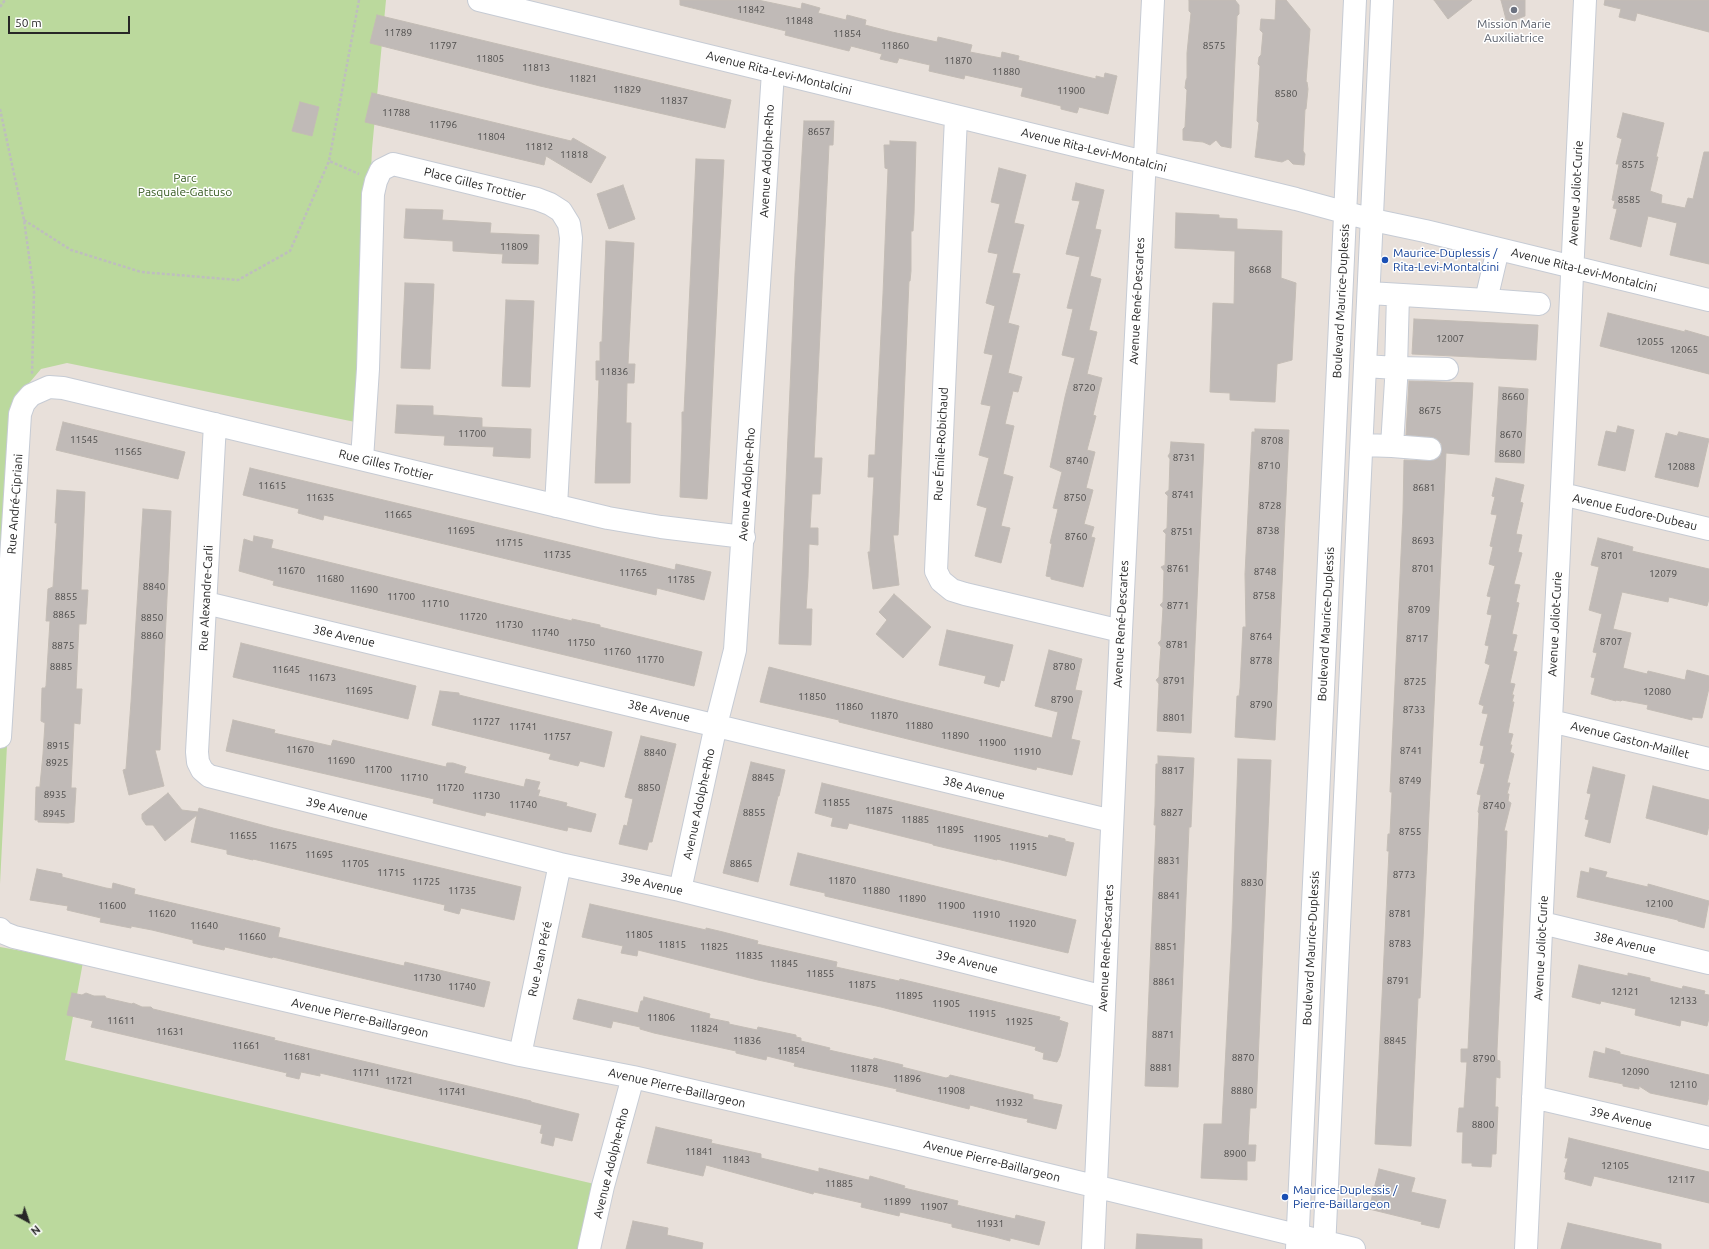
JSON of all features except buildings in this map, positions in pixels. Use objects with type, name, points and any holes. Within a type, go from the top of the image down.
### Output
[{"type":"street","name":"Avenue René-Descartes","points":[[1093,1249],[1121,631],[1153,0]]},
{"type":"street","name":"Boulevard Maurice-Duplessis","points":[[1297,1242],[1355,0]]},
{"type":"street","points":[[1324,1246],[1373,220],[1382,0]]},
{"type":"street","name":"Avenue Joliot-Curie","points":[[1526,1249],[1585,0]]},
{"type":"street","name":"Avenue Rita-Levi-Montalcini","points":[[484,1],[1144,162],[1373,220],[1425,231],[1709,300]]},
{"type":"street","name":"Avenue Adolphe-Rho","points":[[680,890],[716,725],[735,650],[744,537],[772,72]]},
{"type":"street","name":"Rue Émile-Robichaud","points":[[956,117],[936,571],[941,581],[952,590],[1121,631]]},
{"type":"street","name":"Place Gilles Trottier","points":[[376,181],[381,170],[393,164],[408,167],[537,199],[550,204],[561,211],[569,224],[571,238],[556,506]]},
{"type":"street","points":[[362,459],[368,369],[373,194],[376,181]]},
{"type":"street","points":[[1486,300],[1498,249]]},
{"type":"street","points":[[1369,293],[1540,304]]},
{"type":"street","points":[[1392,446],[1398,295]]},
{"type":"street","points":[[1365,374],[1396,374],[1447,369]]},
{"type":"street","name":"Rue Gilles Trottier","points":[[31,394],[49,387],[64,388],[608,518],[661,527],[744,537]]},
{"type":"street","name":"Rue André-Cipriani","points":[[0,737],[20,414],[24,403],[31,394]]},
{"type":"street","name":"Rue Alexandre-Carli","points":[[202,770],[198,762],[197,752],[215,424]]},
{"type":"street","points":[[1362,445],[1430,449]]},
{"type":"street","name":"Avenue Eudore-Dubeau","points":[[1562,494],[1709,529]]},
{"type":"street","name":"38e Avenue","points":[[206,603],[1112,821]]},
{"type":"street","name":"Avenue Gaston-Maillet","points":[[1551,721],[1709,759]]},
{"type":"street","name":"39e Avenue","points":[[202,770],[209,776],[218,780],[560,864],[680,890],[1104,997]]},
{"type":"street","name":"Rue Jean Péré","points":[[520,1055],[560,864]]},
{"type":"street","name":"38e Avenue","points":[[1542,924],[1709,963]]},
{"type":"street","name":"Avenue Pierre-Baillargeon","points":[[0,929],[4,933],[14,937],[520,1055],[633,1077],[1096,1186],[1297,1242],[1354,1249]]},
{"type":"street","name":"Avenue Adolphe-Rho","points":[[589,1249],[633,1077]]},
{"type":"street","name":"39e Avenue","points":[[1533,1097],[1709,1138]]},
{"type":"path","points":[[0,7],[5,0]]},
{"type":"path","points":[[24,220],[70,250],[142,272],[238,280],[290,250],[329,161],[359,0]]},
{"type":"path","points":[[0,109],[24,220],[34,292],[31,394]]},
{"type":"path","points":[[329,161],[376,181]]},
{"type":"green space","name":"Parc Pasquale-Gattuso","points":[[0,0],[386,0],[372,149],[360,423],[67,363],[41,369],[25,388],[0,884]]},
{"type":"green space","points":[[0,947],[83,962],[65,1060],[603,1186],[589,1249],[0,1249]]},
{"type":"place","name":"Mission Marie Auxiliatrice","points":[[1514,10]]},
{"type":"place","name":"Maurice-Duplessis / Rita-Levi-Montalcini","points":[[1385,260]]},
{"type":"place","name":"Maurice-Duplessis / Pierre-Baillargeon","points":[[1285,1197]]}]
